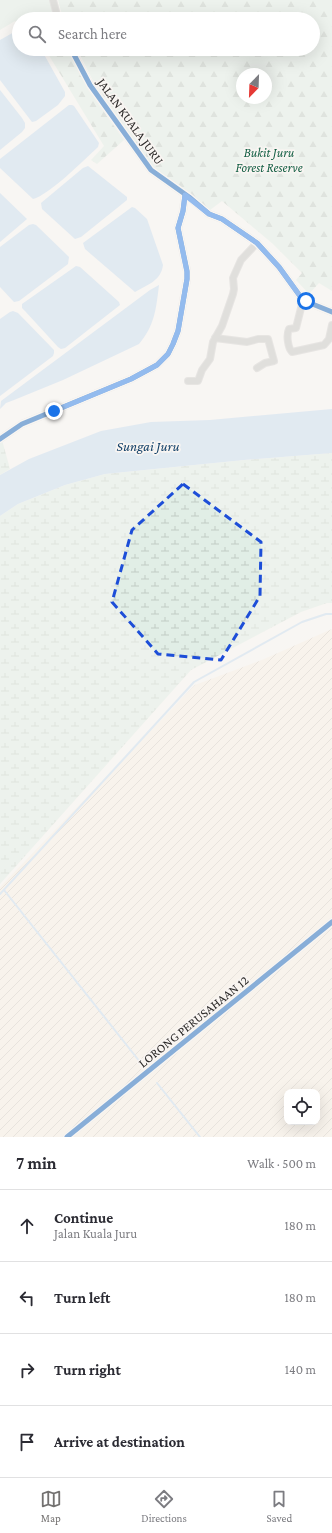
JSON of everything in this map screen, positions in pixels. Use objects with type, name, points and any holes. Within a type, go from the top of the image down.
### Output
[{"type":"street","points":[[53,0],[56,12]]},
{"type":"street","name":"JALAN KUALA JURU","points":[[75,56],[90,85],[151,170],[209,214],[222,219],[257,243],[279,267],[303,300]]},
{"type":"street","points":[[0,439],[22,424],[137,376],[157,365],[168,354],[178,331],[187,279],[187,272],[178,228],[183,211],[185,195]]},
{"type":"street","points":[[188,381],[198,381],[202,370],[210,360],[212,342],[222,326],[233,294],[233,278],[241,260],[257,243]]},
{"type":"street","points":[[332,312],[303,300],[296,328],[289,329],[287,332],[290,350],[292,352],[324,345],[329,339],[332,325]]},
{"type":"street","points":[[215,338],[247,342],[258,339],[268,339],[274,361],[265,363],[257,368]]},
{"type":"street","name":"LORONG PERUSAHAAN 12","points":[[68,1137],[332,922]]},
{"type":"highlighted area","points":[[183,484],[261,542],[260,596],[221,660],[158,654],[112,602],[132,530]]},
{"type":"shaded area","points":[[332,629],[332,1137],[0,1137],[0,887],[195,685],[262,660]]},
{"type":"green space","points":[[0,0],[50,0],[54,12],[12,12],[12,23],[0,30]]},
{"type":"green space","name":"Bukit Juru Forest Reserve","points":[[58,0],[332,0],[332,291],[319,283],[309,294],[296,280],[302,273],[273,244],[222,201],[210,210],[152,167],[92,79],[80,56],[320,56],[320,12],[61,12]]},
{"type":"green space","points":[[49,56],[71,56],[87,88],[124,140],[97,164],[91,160],[104,146]]},
{"type":"green space","points":[[2,440],[10,469],[0,475],[0,442]]},
{"type":"green space","points":[[332,453],[332,603],[327,603],[301,612],[191,670],[0,884],[0,516],[18,504],[65,485],[105,474]]},
{"type":"water","points":[[12,33],[12,56],[45,56],[65,92],[65,96],[58,105],[36,121],[32,122],[0,80],[0,40]]},
{"type":"water","points":[[0,90],[22,118],[25,123],[25,128],[0,150]]},
{"type":"water","points":[[69,105],[74,106],[99,143],[98,147],[57,184],[33,199],[0,168],[0,159]]},
{"type":"water","points":[[88,166],[127,197],[127,200],[81,237],[75,239],[42,209],[41,203],[83,168]]},
{"type":"water","points":[[0,193],[27,219],[0,242]]},
{"type":"water","points":[[132,207],[147,219],[163,265],[162,270],[153,282],[135,292],[85,249],[83,243]]},
{"type":"water","points":[[29,225],[36,225],[69,257],[68,264],[19,301],[14,302],[0,287],[0,247]]},
{"type":"water","points":[[76,266],[80,267],[119,302],[120,305],[65,348],[61,349],[22,308],[22,304]]},
{"type":"water","points":[[159,285],[156,309],[152,323],[139,344],[63,380],[6,403],[0,409],[1,401],[150,290]]},
{"type":"water","points":[[13,311],[18,313],[54,350],[54,353],[53,356],[0,396],[0,319]]},
{"type":"water","name":"Sungai Juru","points":[[332,409],[332,453],[105,474],[65,485],[18,504],[0,516],[0,475],[29,459],[101,431],[151,422],[210,420]]},
{"type":"waterway","points":[[0,894],[194,682],[302,622],[326,614],[332,614]]},
{"type":"waterway","points":[[4,890],[140,1062]]},
{"type":"waterway","points":[[157,1083],[200,1137]]},
{"type":"cycle path","points":[[75,56],[90,85],[151,170],[189,197],[209,214],[222,219],[257,243],[279,267],[305,301],[332,312]]},
{"type":"cycle path","points":[[0,439],[22,424],[131,379],[157,365],[168,354],[178,331],[187,279],[187,271],[178,228],[183,211],[185,195]]},
{"type":"cycle path","points":[[67,1137],[332,922]]},
{"type":"route","points":[[54,411],[150,370],[168,354],[178,331],[187,279],[187,272],[178,228],[183,211],[185,195],[209,214],[222,219],[257,243],[279,267],[300,296],[306,301]]}]
